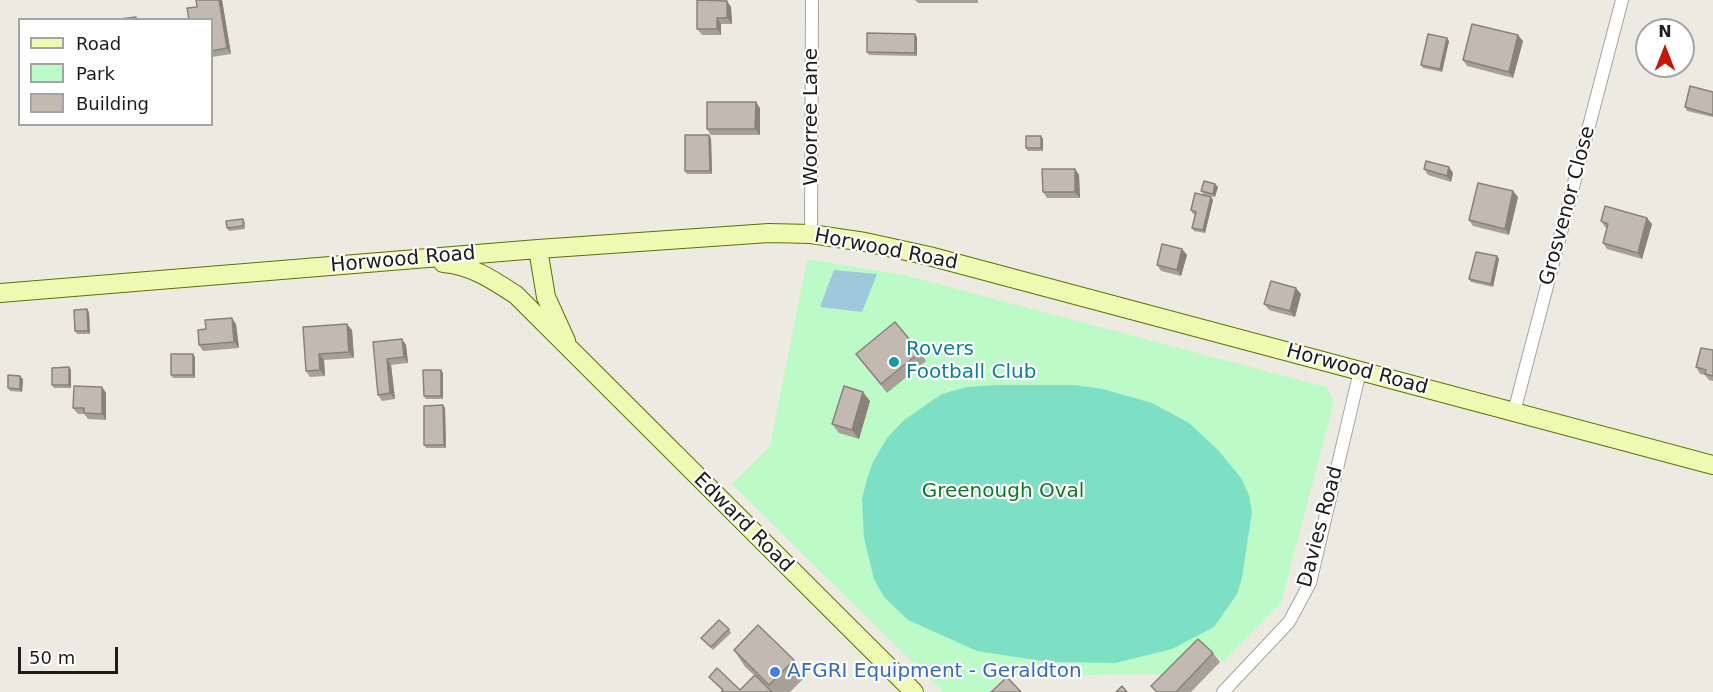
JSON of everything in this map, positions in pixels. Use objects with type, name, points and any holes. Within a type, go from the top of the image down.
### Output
[{"type":"main road","name":"Horwood Road","points":[[0,293],[538,249],[769,233],[811,234],[865,242],[929,256],[1713,465]]},
{"type":"main road","name":"Edward Road","points":[[538,249],[546,297],[572,353]]},
{"type":"main road","name":"Edward Road","points":[[405,259],[466,267],[516,295],[914,692]]},
{"type":"street","name":"Woorree Lane","points":[[811,234],[812,0]]},
{"type":"street","name":"Grosvenor Close","points":[[1514,412],[1622,0]]},
{"type":"street","name":"Davies Road","points":[[1223,692],[1289,622],[1310,583],[1360,371]]},
{"type":"green space","name":"Greenough Oval","points":[[807,259],[904,275],[1326,387],[1334,402],[1281,603],[1223,662],[1206,647],[1167,674],[1005,676],[989,692],[943,692],[732,484],[770,446]]},
{"type":"green space","points":[[1075,385],[1103,389],[1152,403],[1189,423],[1218,450],[1241,478],[1249,495],[1252,512],[1242,578],[1237,594],[1214,627],[1172,649],[1115,663],[1049,662],[977,651],[908,620],[884,597],[874,579],[864,538],[862,499],[873,462],[887,438],[904,420],[942,394],[967,387]]},
{"type":"water","points":[[834,270],[877,274],[862,312],[820,307]]},
{"type":"building","points":[[196,0],[219,0],[227,48],[213,51],[213,18],[189,18],[187,8],[197,7]]},
{"type":"building","points":[[697,0],[727,1],[727,18],[717,18],[717,29],[697,29]]},
{"type":"building","points":[[1472,24],[1518,35],[1509,72],[1463,60]]},
{"type":"building","points":[[867,33],[915,34],[915,53],[867,52]]},
{"type":"building","points":[[1428,34],[1447,38],[1440,69],[1421,65]]},
{"type":"building","points":[[1690,86],[1713,92],[1713,115],[1685,107]]},
{"type":"building","points":[[707,102],[756,102],[755,129],[707,129]]},
{"type":"building","points":[[685,135],[709,135],[710,171],[685,171]]},
{"type":"building","points":[[1026,136],[1041,136],[1041,148],[1026,148]]},
{"type":"building","points":[[1426,161],[1449,167],[1447,176],[1424,169]]},
{"type":"building","points":[[1042,169],[1075,169],[1075,192],[1043,192]]},
{"type":"building","points":[[1204,181],[1215,184],[1213,194],[1201,191]]},
{"type":"building","points":[[1478,183],[1513,191],[1505,229],[1469,220]]},
{"type":"building","points":[[1195,193],[1211,197],[1203,230],[1192,228],[1196,212],[1191,210]]},
{"type":"building","points":[[1605,206],[1647,218],[1638,253],[1603,243],[1608,224],[1601,221]]},
{"type":"building","points":[[243,219],[243,226],[227,228],[226,221]]},
{"type":"building","points":[[1162,244],[1182,249],[1177,270],[1157,265]]},
{"type":"building","points":[[1476,252],[1497,256],[1491,284],[1469,279]]},
{"type":"building","points":[[1271,281],[1296,288],[1290,311],[1264,304]]},
{"type":"building","points":[[87,309],[88,331],[75,331],[74,310]]},
{"type":"building","points":[[232,318],[234,342],[199,345],[198,330],[206,329],[205,320]]},
{"type":"building","name":"Rovers Football Club","points":[[895,322],[920,352],[881,384],[856,354]]},
{"type":"building","points":[[347,324],[349,352],[319,354],[320,370],[306,371],[303,327]]},
{"type":"building","points":[[402,339],[404,357],[387,359],[390,393],[378,395],[373,342]]},
{"type":"building","points":[[1701,348],[1713,350],[1713,376],[1705,374],[1706,370],[1696,367]]},
{"type":"building","points":[[171,354],[193,354],[193,375],[171,375]]},
{"type":"building","points":[[69,367],[69,385],[52,385],[52,368]]},
{"type":"building","points":[[423,370],[441,370],[441,396],[424,396]]},
{"type":"building","points":[[8,375],[20,376],[20,389],[8,388]]},
{"type":"building","points":[[74,386],[102,387],[102,414],[84,413],[84,408],[73,408]]},
{"type":"building","points":[[844,386],[863,392],[852,430],[832,424]]},
{"type":"building","points":[[443,405],[444,445],[424,445],[424,406]]},
{"type":"building","points":[[719,620],[729,629],[711,647],[701,638]]},
{"type":"building","points":[[758,625],[794,660],[769,685],[734,650]]},
{"type":"building","points":[[1198,639],[1213,653],[1176,692],[1157,692],[1151,686]]},
{"type":"building","points":[[717,668],[740,690],[755,675],[772,692],[721,692],[723,690],[709,677]]},
{"type":"building","points":[[1007,677],[1021,692],[991,692]]},
{"type":"building","points":[[1122,686],[1127,692],[1116,692]]},
{"type":"place","name":"Rovers Football Club","points":[[894,362]]},
{"type":"place","name":"AFGRI Equipment - Geraldton","points":[[775,672]]}]
